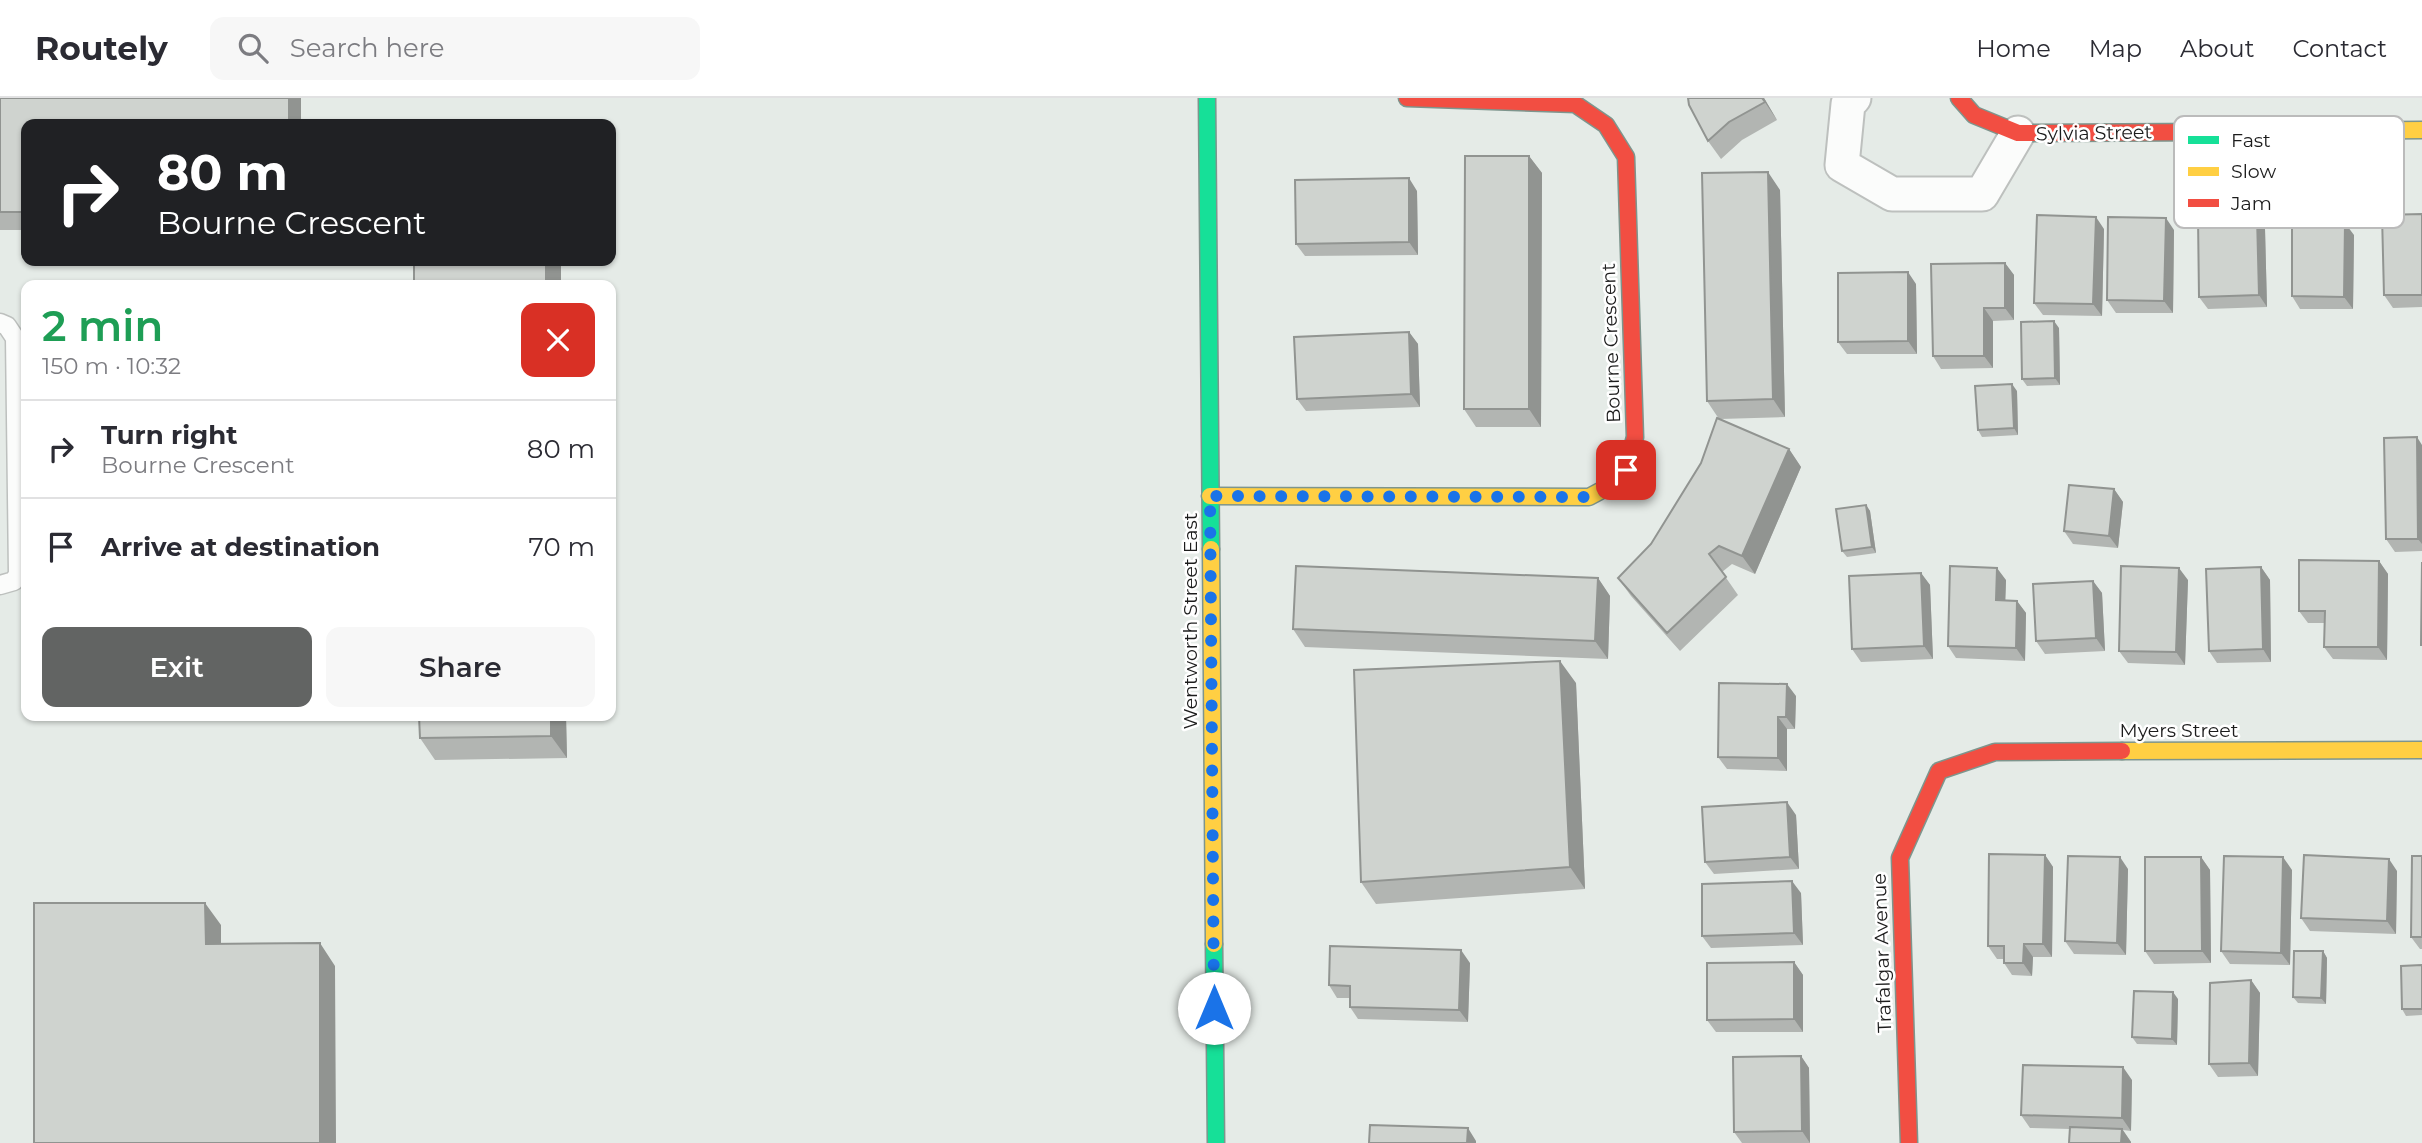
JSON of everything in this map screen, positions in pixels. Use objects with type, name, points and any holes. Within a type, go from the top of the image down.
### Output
[{"type":"street","name":"Wentworth Street East","points":[[1207,98],[1216,1143]]},
{"type":"street","name":"Bourne Crescent","points":[[1210,496],[1589,497],[1609,490],[1626,470],[1635,437],[1626,157],[1615,134],[1598,115],[1575,104],[1406,98]]},
{"type":"street","name":"Sylvia Street","points":[[1854,98],[1848,104],[1842,165],[1892,194],[1982,194],[2018,133]]},
{"type":"street","name":"Sylvia Street","points":[[1959,98],[1974,115],[2018,133],[2174,132]]},
{"type":"street","name":"Sylvia Street","points":[[2404,130],[2422,130]]},
{"type":"street","name":"Myers Street","points":[[1939,771],[1995,752],[2422,750]]},
{"type":"street","name":"Trafalgar Avenue","points":[[1909,1143],[1900,858],[1939,771]]},
{"type":"lane","points":[[0,323],[8,326],[15,338],[18,574],[14,581],[0,584]]},
{"type":"building","points":[[0,98],[289,98],[289,119],[21,119],[21,212],[0,212]]},
{"type":"building","points":[[1688,98],[1762,98],[1765,102],[1729,122],[1708,141]]},
{"type":"building","points":[[1465,156],[1529,156],[1529,409],[1464,409]]},
{"type":"building","points":[[1768,172],[1773,399],[1707,401],[1702,173]]},
{"type":"building","points":[[1409,178],[1409,242],[1296,244],[1295,180]]},
{"type":"building","points":[[2404,214],[2422,214],[2422,295],[2384,295],[2382,228],[2404,228]]},
{"type":"building","points":[[2037,215],[2096,217],[2093,304],[2034,303]]},
{"type":"building","points":[[2108,217],[2166,218],[2164,301],[2107,300]]},
{"type":"building","points":[[2198,228],[2257,228],[2259,295],[2199,297]]},
{"type":"building","points":[[2292,228],[2345,228],[2344,297],[2292,296]]},
{"type":"building","points":[[2005,263],[2005,308],[1984,308],[1984,356],[1933,356],[1931,264]]},
{"type":"building","points":[[414,266],[546,266],[546,280],[414,280]]},
{"type":"building","points":[[1908,272],[1908,341],[1838,342],[1838,273]]},
{"type":"building","points":[[2054,321],[2055,378],[2022,379],[2021,322]]},
{"type":"building","points":[[1409,332],[1411,394],[1297,399],[1294,337]]},
{"type":"building","points":[[2012,384],[2014,428],[1978,430],[1975,386]]},
{"type":"building","points":[[1717,418],[1789,449],[1742,556],[1719,546],[1709,554],[1726,577],[1667,633],[1618,578],[1651,544],[1701,463]]},
{"type":"building","points":[[2417,437],[2418,539],[2386,539],[2384,438]]},
{"type":"building","points":[[2069,485],[2114,489],[2109,536],[2064,531]]},
{"type":"building","points":[[1866,505],[1872,547],[1842,551],[1836,509]]},
{"type":"building","points":[[2299,560],[2379,561],[2378,647],[2324,647],[2325,611],[2299,611]]},
{"type":"building","points":[[2422,562],[2422,645],[2421,645]]},
{"type":"building","points":[[1296,566],[1598,578],[1595,641],[1293,629]]},
{"type":"building","points":[[1950,566],[1997,568],[1996,600],[2017,601],[2016,648],[1948,646]]},
{"type":"building","points":[[2121,566],[2179,568],[2176,652],[2119,651]]},
{"type":"building","points":[[2261,567],[2263,649],[2209,651],[2206,569]]},
{"type":"building","points":[[1921,573],[1924,646],[1852,649],[1849,576]]},
{"type":"building","points":[[2093,581],[2096,638],[2036,641],[2033,584]]},
{"type":"building","points":[[1560,661],[1570,867],[1361,882],[1354,670]]},
{"type":"building","points":[[1719,683],[1787,684],[1786,717],[1778,717],[1778,758],[1718,757]]},
{"type":"building","points":[[419,721],[551,721],[551,736],[420,738]]},
{"type":"building","points":[[1787,802],[1790,857],[1705,862],[1702,807]]},
{"type":"building","points":[[1989,854],[2045,855],[2043,944],[2024,944],[2023,963],[2004,963],[2004,946],[1988,946]]},
{"type":"building","points":[[2304,855],[2389,859],[2387,921],[2301,918]]},
{"type":"building","points":[[2068,856],[2120,857],[2117,943],[2065,941]]},
{"type":"building","points":[[2224,856],[2283,857],[2281,953],[2221,951]]},
{"type":"building","points":[[2412,856],[2422,856],[2422,937],[2411,937]]},
{"type":"building","points":[[2145,857],[2201,857],[2202,951],[2145,951]]},
{"type":"building","points":[[1792,881],[1794,933],[1702,936],[1702,884]]},
{"type":"building","points":[[34,903],[205,903],[206,944],[320,943],[320,1143],[34,1143]]},
{"type":"building","points":[[1330,946],[1461,950],[1459,1010],[1350,1007],[1350,986],[1329,985]]},
{"type":"building","points":[[2294,951],[2323,951],[2321,998],[2293,997]]},
{"type":"building","points":[[1794,962],[1794,1019],[1707,1020],[1707,963]]},
{"type":"building","points":[[2422,965],[2422,1009],[2402,1009],[2401,966]]},
{"type":"building","points":[[2251,980],[2249,1063],[2209,1064],[2210,983]]},
{"type":"building","points":[[2134,991],[2173,992],[2172,1039],[2132,1037]]},
{"type":"building","points":[[1801,1056],[1802,1131],[1734,1132],[1733,1057]]},
{"type":"building","points":[[2023,1065],[2123,1067],[2122,1118],[2021,1115]]},
{"type":"building","points":[[1370,1125],[1468,1128],[1467,1143],[1369,1143]]},
{"type":"building","points":[[2070,1127],[2122,1129],[2121,1143],[2069,1143]]},
{"type":"traffic: fast","points":[[1207,98],[1211,549]]},
{"type":"traffic: fast","points":[[1214,944],[1216,1143]]},
{"type":"traffic: slow","points":[[2404,130],[2422,130]]},
{"type":"traffic: slow","points":[[1210,496],[1589,497],[1617,482],[1629,460]]},
{"type":"traffic: slow","points":[[1211,549],[1214,944]]},
{"type":"traffic: slow","points":[[2122,751],[2422,750]]},
{"type":"traffic: jam","points":[[1407,98],[1575,104],[1606,125],[1626,157],[1635,437],[1629,460]]},
{"type":"traffic: jam","points":[[1959,98],[1974,115],[2018,133],[2174,132]]},
{"type":"traffic: jam","points":[[1909,1143],[1900,858],[1939,771],[1995,752],[2122,751]]},
{"type":"route","points":[[1214,1008],[1210,496],[1589,497],[1609,490],[1626,470]]}]
